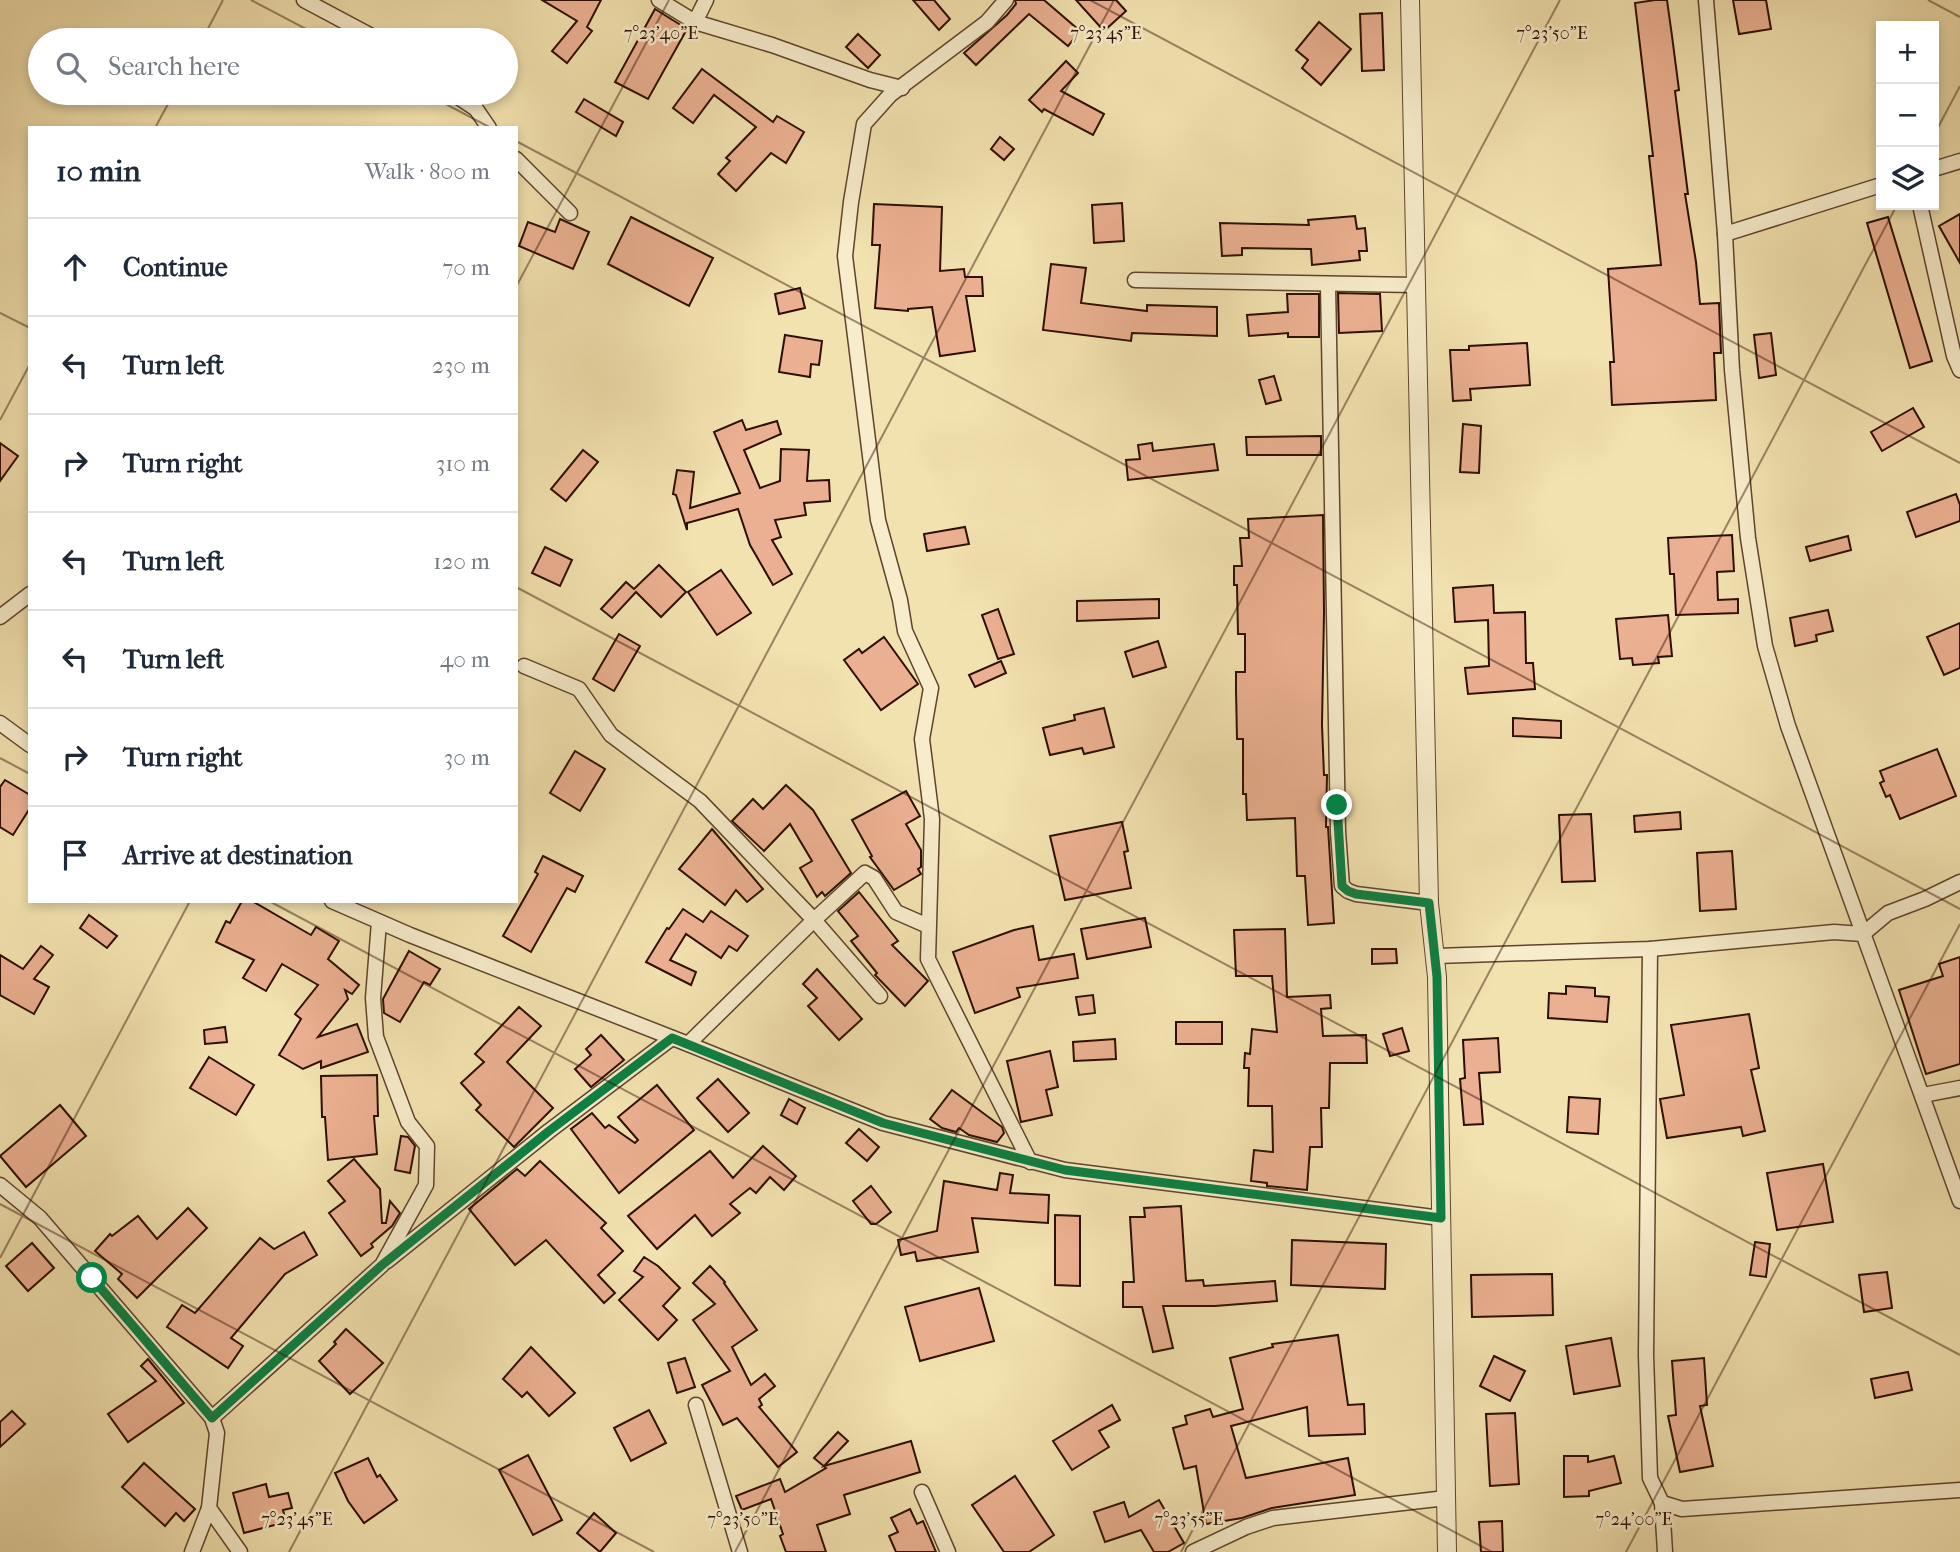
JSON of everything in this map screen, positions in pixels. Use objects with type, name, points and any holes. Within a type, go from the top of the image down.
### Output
[{"type":"street","points":[[304,0],[356,28]]},
{"type":"street","points":[[659,0],[695,22],[902,88]]},
{"type":"street","points":[[695,22],[706,0]]},
{"type":"street","points":[[1006,0],[987,22],[890,95],[864,124],[845,256],[878,520],[900,600],[905,631],[931,688],[922,739],[932,819],[928,960],[1030,1162]]},
{"type":"street","points":[[1410,0],[1429,903],[1436,956],[1447,1552]]},
{"type":"street","points":[[1706,0],[1732,370],[1748,538],[1765,646],[1788,726],[1960,1200]]},
{"type":"street","points":[[470,105],[488,126]]},
{"type":"street","points":[[518,161],[570,213]]},
{"type":"street","points":[[1939,167],[1960,161]]},
{"type":"street","points":[[1724,234],[1876,188]]},
{"type":"street","points":[[1921,210],[1954,356],[1960,370]]},
{"type":"street","points":[[1135,280],[1415,285]]},
{"type":"street","points":[[1328,285],[1338,818],[1342,886],[1356,894],[1429,903]]},
{"type":"street","points":[[0,617],[28,596]]},
{"type":"street","points":[[524,666],[579,689],[611,735],[700,801],[814,920],[880,996]]},
{"type":"street","points":[[0,723],[28,744]]},
{"type":"street","points":[[688,1044],[865,873],[874,878],[896,912],[928,926]]},
{"type":"street","points":[[1436,956],[1650,949],[1834,932],[1863,934],[1888,913],[1925,899],[1960,881]]},
{"type":"street","points":[[336,903],[883,1123],[1065,1170],[1441,1218]]},
{"type":"street","points":[[379,922],[373,999],[376,1037],[408,1122],[427,1146],[426,1185],[382,1265]]},
{"type":"street","points":[[1650,949],[1646,1355],[1650,1478],[1662,1503],[1665,1552]]},
{"type":"street","points":[[212,1418],[382,1265],[549,1131],[672,1038]]},
{"type":"street","points":[[1923,1095],[1960,1088]]},
{"type":"street","points":[[0,1185],[40,1218],[212,1418],[217,1433],[209,1508],[192,1552]]},
{"type":"street","points":[[696,1405],[740,1552]]},
{"type":"street","points":[[1662,1503],[1682,1509],[1960,1490]]},
{"type":"street","points":[[922,1492],[948,1552]]},
{"type":"street","points":[[1193,1552],[1246,1527],[1273,1518],[1446,1498]]},
{"type":"street","points":[[209,1508],[240,1552]]},
{"type":"building","points":[[542,0],[601,0],[587,27],[592,31],[567,63],[552,51],[577,21]]},
{"type":"building","points":[[913,0],[934,0],[950,19],[939,30]]},
{"type":"building","points":[[1015,0],[1044,0],[1080,31],[1068,46],[1029,14],[976,65],[964,53],[1007,15],[1016,4]]},
{"type":"building","points":[[1076,0],[1116,0],[1126,11],[1104,31]]},
{"type":"building","points":[[1667,0],[1679,90],[1675,91],[1688,194],[1685,194],[1700,304],[1719,303],[1721,353],[1714,353],[1716,400],[1612,405],[1610,362],[1614,362],[1608,269],[1661,265],[1649,156],[1653,156],[1635,3]]},
{"type":"building","points":[[1733,0],[1766,0],[1771,29],[1739,34]]},
{"type":"building","points":[[655,9],[687,29],[648,99],[615,82]]},
{"type":"building","points":[[1382,13],[1384,70],[1362,71],[1360,14]]},
{"type":"building","points":[[1319,22],[1351,49],[1321,85],[1302,68],[1308,60],[1296,50]]},
{"type":"building","points":[[858,34],[880,55],[868,68],[846,47]]},
{"type":"building","points":[[1066,61],[1078,73],[1061,91],[1104,114],[1093,135],[1044,109],[1042,112],[1029,100]]},
{"type":"building","points":[[702,69],[773,122],[777,116],[804,132],[786,163],[771,153],[736,191],[718,174],[730,161],[726,158],[756,127],[714,95],[693,123],[673,108]]},
{"type":"building","points":[[584,99],[623,122],[616,136],[576,112]]},
{"type":"building","points":[[1000,137],[1014,149],[1004,160],[991,149]]},
{"type":"building","points":[[1122,203],[1124,241],[1094,243],[1092,205]]},
{"type":"building","points":[[874,204],[942,207],[940,271],[964,269],[965,277],[982,277],[983,296],[966,296],[975,351],[940,356],[932,307],[908,311],[875,308],[880,245],[872,245]]},
{"type":"building","points":[[1960,214],[1960,263],[1939,226]]},
{"type":"building","points":[[1355,216],[1357,229],[1365,228],[1367,251],[1359,251],[1360,260],[1312,265],[1311,249],[1242,248],[1242,255],[1222,256],[1220,223],[1309,225],[1308,220]]},
{"type":"building","points":[[631,217],[713,258],[689,306],[608,264]]},
{"type":"building","points":[[1888,217],[1932,361],[1910,368],[1867,223]]},
{"type":"building","points":[[560,219],[589,232],[573,269],[519,246],[528,222],[555,232]]},
{"type":"building","points":[[1051,264],[1086,268],[1081,303],[1147,311],[1147,305],[1217,307],[1217,336],[1132,333],[1131,341],[1043,330]]},
{"type":"building","points":[[800,288],[805,308],[779,314],[775,294]]},
{"type":"building","points":[[1338,293],[1380,294],[1382,331],[1339,333]]},
{"type":"building","points":[[1287,294],[1319,294],[1319,337],[1288,337],[1288,333],[1249,336],[1247,315],[1288,312]]},
{"type":"building","points":[[1771,333],[1776,375],[1759,378],[1754,335]]},
{"type":"building","points":[[785,335],[822,341],[819,365],[811,364],[810,377],[779,372]]},
{"type":"building","points":[[1527,343],[1530,385],[1470,389],[1471,400],[1453,401],[1450,350],[1469,350],[1469,346]]},
{"type":"building","points":[[1274,376],[1281,400],[1266,404],[1259,380]]},
{"type":"building","points":[[1913,408],[1924,427],[1882,451],[1871,432]]},
{"type":"building","points":[[742,420],[746,430],[777,421],[781,434],[744,450],[760,488],[780,481],[781,449],[809,450],[807,481],[829,480],[830,501],[804,503],[806,515],[775,520],[781,537],[772,540],[792,574],[773,585],[750,545],[738,509],[687,523],[687,530],[676,495],[673,494],[677,470],[694,472],[690,508],[740,493],[714,432]]},
{"type":"building","points":[[1463,424],[1481,426],[1479,473],[1460,472]]},
{"type":"building","points":[[1321,436],[1321,455],[1247,455],[1246,437]]},
{"type":"building","points":[[0,443],[18,456],[0,481]]},
{"type":"building","points":[[1152,443],[1153,451],[1214,444],[1218,470],[1128,480],[1126,460],[1140,459],[1138,445]]},
{"type":"building","points":[[583,450],[598,462],[566,501],[551,489]]},
{"type":"building","points":[[1956,494],[1960,505],[1960,521],[1916,537],[1907,512]]},
{"type":"building","points":[[1323,515],[1322,725],[1324,775],[1327,775],[1326,827],[1334,923],[1308,925],[1305,876],[1297,876],[1295,818],[1247,820],[1246,794],[1243,794],[1243,739],[1237,739],[1236,690],[1236,672],[1245,672],[1245,634],[1238,634],[1234,566],[1242,566],[1240,538],[1249,538],[1248,519]]},
{"type":"building","points":[[965,527],[969,544],[927,551],[924,534]]},
{"type":"building","points":[[1732,535],[1734,571],[1717,572],[1718,600],[1738,599],[1738,613],[1676,615],[1674,574],[1670,574],[1668,538]]},
{"type":"building","points":[[1848,536],[1851,550],[1810,561],[1806,547]]},
{"type":"building","points":[[545,547],[572,560],[560,586],[532,573]]},
{"type":"building","points":[[659,565],[686,592],[661,617],[636,592],[612,618],[601,609],[626,582],[634,589]]},
{"type":"building","points":[[721,570],[751,613],[717,635],[688,592]]},
{"type":"building","points":[[1493,585],[1494,613],[1525,612],[1526,663],[1533,663],[1535,689],[1468,694],[1465,668],[1489,666],[1488,620],[1455,622],[1453,588]]},
{"type":"building","points":[[1159,599],[1159,618],[1077,621],[1077,601]]},
{"type":"building","points":[[998,609],[1014,654],[998,659],[982,615]]},
{"type":"building","points":[[1828,610],[1833,631],[1816,635],[1817,641],[1795,646],[1790,618]]},
{"type":"building","points":[[1668,615],[1672,656],[1658,657],[1659,663],[1633,665],[1632,658],[1620,659],[1616,619]]},
{"type":"building","points":[[1960,623],[1960,668],[1944,675],[1927,637]]},
{"type":"building","points":[[619,634],[640,646],[614,691],[593,679]]},
{"type":"building","points":[[884,637],[918,684],[881,710],[844,660],[859,649],[862,653]]},
{"type":"building","points":[[1158,641],[1166,667],[1133,677],[1125,652]]},
{"type":"building","points":[[1001,661],[1006,673],[975,687],[969,675]]},
{"type":"building","points":[[1104,708],[1114,747],[1084,754],[1082,748],[1050,755],[1043,728],[1075,720],[1074,715]]},
{"type":"building","points":[[1513,718],[1561,721],[1561,738],[1513,736]]},
{"type":"building","points":[[1937,749],[1956,796],[1900,819],[1890,795],[1886,797],[1880,783],[1884,781],[1880,771]]},
{"type":"building","points":[[575,751],[605,769],[580,811],[550,793]]},
{"type":"building","points":[[5,780],[28,794],[28,811],[13,835],[0,827],[0,787]]},
{"type":"building","points":[[786,785],[813,810],[851,873],[825,896],[822,892],[817,897],[800,868],[812,861],[790,824],[764,851],[732,821],[753,799],[763,809]]},
{"type":"building","points":[[906,791],[920,816],[906,824],[921,850],[921,867],[918,869],[921,874],[894,890],[870,857],[872,856],[852,820]]},
{"type":"building","points":[[1680,812],[1681,829],[1635,832],[1634,816]]},
{"type":"building","points":[[1591,814],[1595,881],[1562,882],[1559,815]]},
{"type":"building","points":[[1122,822],[1131,888],[1065,900],[1050,836]]},
{"type":"building","points":[[712,829],[763,889],[747,902],[736,890],[725,905],[679,869]]},
{"type":"building","points":[[1732,851],[1736,909],[1700,911],[1697,853]]},
{"type":"building","points":[[543,856],[583,876],[575,892],[567,888],[531,952],[503,936],[538,874],[535,872]]},
{"type":"building","points":[[859,892],[898,941],[892,945],[928,981],[905,1006],[875,975],[877,973],[851,941],[858,936],[838,911]]},
{"type":"building","points":[[241,903],[255,903],[311,935],[316,927],[339,941],[328,959],[359,985],[352,994],[345,990],[348,999],[318,1037],[357,1024],[368,1052],[321,1068],[321,1061],[303,1069],[279,1055],[301,1019],[295,1014],[318,985],[282,964],[266,991],[243,978],[254,960],[216,942],[226,921],[230,923]]},
{"type":"building","points":[[683,909],[703,922],[711,911],[748,936],[737,951],[729,946],[721,958],[686,934],[670,960],[696,972],[691,985],[646,962],[667,928],[669,929]]},
{"type":"building","points":[[89,915],[117,936],[107,948],[80,928]]},
{"type":"building","points":[[1145,918],[1151,947],[1087,959],[1081,929]]},
{"type":"building","points":[[1033,926],[1039,960],[1074,954],[1078,978],[1017,988],[1020,997],[975,1013],[953,952]]},
{"type":"building","points":[[1285,929],[1287,997],[1330,995],[1331,1008],[1321,1009],[1323,1036],[1366,1035],[1367,1063],[1330,1063],[1329,1108],[1321,1108],[1322,1147],[1310,1147],[1307,1190],[1267,1186],[1267,1183],[1251,1181],[1254,1150],[1273,1152],[1272,1106],[1248,1106],[1249,1068],[1244,1068],[1245,1053],[1250,1054],[1252,1029],[1277,1032],[1272,976],[1236,976],[1234,930]]},
{"type":"building","points":[[41,946],[53,955],[34,979],[49,987],[34,1014],[0,995],[0,955],[23,969]]},
{"type":"building","points":[[1372,949],[1396,949],[1397,963],[1372,964]]},
{"type":"building","points":[[409,951],[440,969],[430,985],[424,982],[400,1022],[384,1013],[383,999]]},
{"type":"building","points":[[1960,957],[1960,1064],[1926,1074],[1899,990],[1943,976],[1939,964]]},
{"type":"building","points":[[817,969],[862,1019],[839,1040],[808,1006],[817,998],[803,984]]},
{"type":"building","points":[[1566,986],[1595,988],[1595,996],[1609,997],[1607,1022],[1548,1018],[1549,993],[1566,994]]},
{"type":"building","points":[[1093,995],[1095,1013],[1079,1015],[1076,997]]},
{"type":"building","points":[[519,1007],[541,1026],[507,1062],[553,1108],[514,1147],[476,1110],[481,1105],[461,1083],[484,1062],[475,1054]]},
{"type":"building","points":[[1749,1014],[1759,1068],[1751,1070],[1765,1131],[1743,1136],[1741,1127],[1667,1138],[1660,1099],[1684,1095],[1671,1025]]},
{"type":"building","points":[[1176,1022],[1222,1022],[1222,1044],[1176,1044]]},
{"type":"building","points":[[225,1027],[227,1042],[205,1044],[204,1030]]},
{"type":"building","points":[[1402,1028],[1409,1051],[1390,1056],[1383,1034]]},
{"type":"building","points":[[601,1035],[624,1060],[591,1087],[575,1069],[591,1055],[586,1049]]},
{"type":"building","points":[[1498,1038],[1500,1072],[1479,1073],[1483,1124],[1464,1125],[1460,1079],[1465,1078],[1463,1040]]},
{"type":"building","points":[[1115,1039],[1116,1059],[1074,1061],[1073,1042]]},
{"type":"building","points":[[1050,1051],[1058,1087],[1046,1090],[1052,1115],[1021,1122],[1007,1061]]},
{"type":"building","points":[[209,1057],[254,1085],[236,1115],[190,1088]]},
{"type":"building","points":[[377,1075],[378,1116],[374,1116],[377,1154],[328,1160],[325,1117],[322,1117],[321,1076]]},
{"type":"building","points":[[718,1079],[749,1113],[728,1132],[697,1098]]},
{"type":"building","points":[[657,1085],[694,1130],[619,1193],[571,1129],[592,1113],[605,1128],[609,1125],[635,1143],[638,1140],[618,1117]]},
{"type":"building","points":[[952,1090],[1002,1127],[1004,1133],[997,1142],[969,1135],[959,1128],[956,1132],[942,1128],[930,1119]]},
{"type":"building","points":[[1569,1097],[1600,1099],[1598,1134],[1567,1132]]},
{"type":"building","points":[[789,1099],[805,1108],[797,1124],[781,1115]]},
{"type":"building","points":[[60,1105],[86,1136],[26,1187],[0,1156]]},
{"type":"building","points":[[859,1129],[879,1147],[867,1161],[846,1143]]},
{"type":"building","points":[[401,1136],[408,1137],[415,1146],[410,1173],[395,1170]]},
{"type":"building","points":[[763,1146],[796,1176],[784,1190],[770,1177],[756,1193],[750,1188],[730,1204],[740,1213],[712,1236],[695,1215],[657,1249],[628,1216],[710,1151],[733,1178]]},
{"type":"building","points":[[354,1159],[380,1189],[382,1223],[386,1223],[390,1201],[400,1213],[392,1226],[371,1244],[373,1247],[361,1256],[329,1213],[345,1201],[328,1181]]},
{"type":"building","points":[[540,1161],[606,1223],[601,1228],[623,1251],[598,1275],[615,1293],[604,1303],[546,1240],[515,1265],[469,1209],[517,1169],[525,1176]]},
{"type":"building","points":[[1823,1164],[1833,1222],[1777,1230],[1767,1173]]},
{"type":"building","points":[[1000,1173],[1013,1175],[1010,1193],[1049,1195],[1048,1223],[972,1218],[978,1252],[917,1261],[915,1252],[901,1255],[898,1240],[937,1231],[944,1181],[997,1190]]},
{"type":"building","points":[[871,1186],[891,1212],[876,1224],[871,1224],[853,1201]]},
{"type":"building","points":[[1181,1206],[1186,1281],[1203,1280],[1204,1286],[1275,1281],[1277,1301],[1215,1306],[1163,1306],[1173,1348],[1153,1352],[1142,1307],[1123,1307],[1123,1282],[1134,1282],[1130,1217],[1145,1217],[1144,1208]]},
{"type":"building","points":[[188,1208],[207,1228],[137,1298],[118,1279],[122,1274],[95,1251],[110,1234],[112,1236],[138,1216],[157,1239]]},
{"type":"building","points":[[1055,1215],[1080,1216],[1080,1286],[1055,1285]]},
{"type":"building","points":[[304,1232],[317,1255],[285,1274],[231,1338],[243,1346],[228,1368],[167,1327],[182,1305],[195,1313],[260,1238],[274,1249]]},
{"type":"building","points":[[1292,1240],[1386,1244],[1385,1289],[1291,1285]]},
{"type":"building","points":[[1755,1242],[1770,1244],[1766,1277],[1750,1275]]},
{"type":"building","points":[[32,1243],[54,1268],[28,1291],[6,1266]]},
{"type":"building","points":[[644,1257],[658,1266],[680,1288],[663,1306],[677,1320],[658,1340],[619,1300],[643,1277],[634,1271]]},
{"type":"building","points":[[710,1266],[725,1282],[757,1330],[732,1347],[751,1385],[765,1374],[775,1386],[759,1399],[762,1405],[759,1407],[797,1452],[778,1467],[737,1418],[723,1425],[702,1385],[730,1371],[693,1320],[715,1304],[693,1283]]},
{"type":"building","points":[[1887,1272],[1892,1308],[1864,1312],[1859,1275]]},
{"type":"building","points":[[1552,1274],[1553,1315],[1472,1317],[1471,1275]]},
{"type":"building","points":[[979,1288],[994,1341],[920,1361],[905,1307]]},
{"type":"building","points":[[346,1329],[383,1363],[350,1394],[319,1361]]},
{"type":"building","points":[[1338,1335],[1348,1405],[1364,1404],[1365,1434],[1309,1436],[1307,1407],[1231,1426],[1246,1478],[1348,1458],[1355,1495],[1272,1508],[1242,1518],[1206,1524],[1196,1466],[1184,1469],[1173,1428],[1187,1424],[1185,1416],[1210,1409],[1213,1417],[1243,1409],[1230,1358],[1273,1347],[1272,1344]]},
{"type":"building","points":[[1611,1338],[1620,1386],[1574,1394],[1566,1346]]},
{"type":"building","points":[[531,1347],[575,1393],[549,1416],[527,1392],[522,1397],[503,1379]]},
{"type":"building","points":[[1494,1356],[1525,1371],[1510,1401],[1480,1386]]},
{"type":"building","points":[[685,1358],[695,1387],[677,1393],[668,1363]]},
{"type":"building","points":[[1704,1358],[1707,1405],[1700,1406],[1713,1466],[1680,1472],[1668,1416],[1676,1415],[1672,1361]]},
{"type":"building","points":[[148,1359],[184,1403],[128,1442],[108,1414],[156,1381],[141,1366]]},
{"type":"building","points":[[1908,1372],[1912,1390],[1875,1398],[1871,1379]]},
{"type":"building","points":[[1112,1405],[1120,1420],[1099,1431],[1109,1447],[1072,1470],[1053,1441]]},
{"type":"building","points":[[649,1410],[666,1443],[631,1461],[614,1428]]},
{"type":"building","points":[[12,1411],[25,1424],[0,1447],[0,1422]]},
{"type":"building","points":[[1515,1413],[1519,1484],[1490,1486],[1486,1414]]},
{"type":"building","points":[[838,1432],[848,1441],[824,1466],[911,1441],[920,1472],[844,1495],[850,1514],[817,1525],[826,1552],[786,1552],[771,1499],[742,1510],[736,1496],[780,1479],[785,1492],[826,1468],[814,1458]]},
{"type":"building","points":[[528,1455],[562,1520],[533,1535],[499,1470]]},
{"type":"building","points":[[1564,1456],[1588,1456],[1588,1462],[1614,1456],[1621,1483],[1589,1491],[1589,1496],[1564,1497]]},
{"type":"building","points":[[368,1458],[377,1477],[380,1475],[397,1500],[364,1523],[348,1501],[335,1473]]},
{"type":"building","points":[[144,1463],[195,1509],[184,1521],[176,1513],[165,1526],[122,1487]]},
{"type":"building","points":[[1015,1476],[1054,1535],[1029,1552],[1004,1552],[972,1505]]},
{"type":"building","points":[[266,1484],[269,1497],[288,1493],[292,1508],[283,1510],[286,1522],[244,1533],[233,1493]]},
{"type":"building","points":[[1159,1500],[1184,1543],[1168,1552],[1154,1552],[1141,1530],[1105,1542],[1094,1512],[1124,1502],[1129,1517]]},
{"type":"building","points":[[910,1509],[917,1524],[923,1521],[936,1552],[896,1552],[889,1536],[898,1532],[891,1518]]},
{"type":"building","points":[[594,1513],[616,1533],[600,1552],[577,1533]]},
{"type":"building","points":[[1502,1521],[1503,1552],[1481,1552],[1479,1522]]},
{"type":"route","points":[[92,1278],[212,1418],[382,1265],[549,1131],[672,1038],[883,1123],[1030,1162],[1065,1170],[1441,1218],[1437,977],[1429,903],[1356,894],[1342,886],[1337,805]]}]
